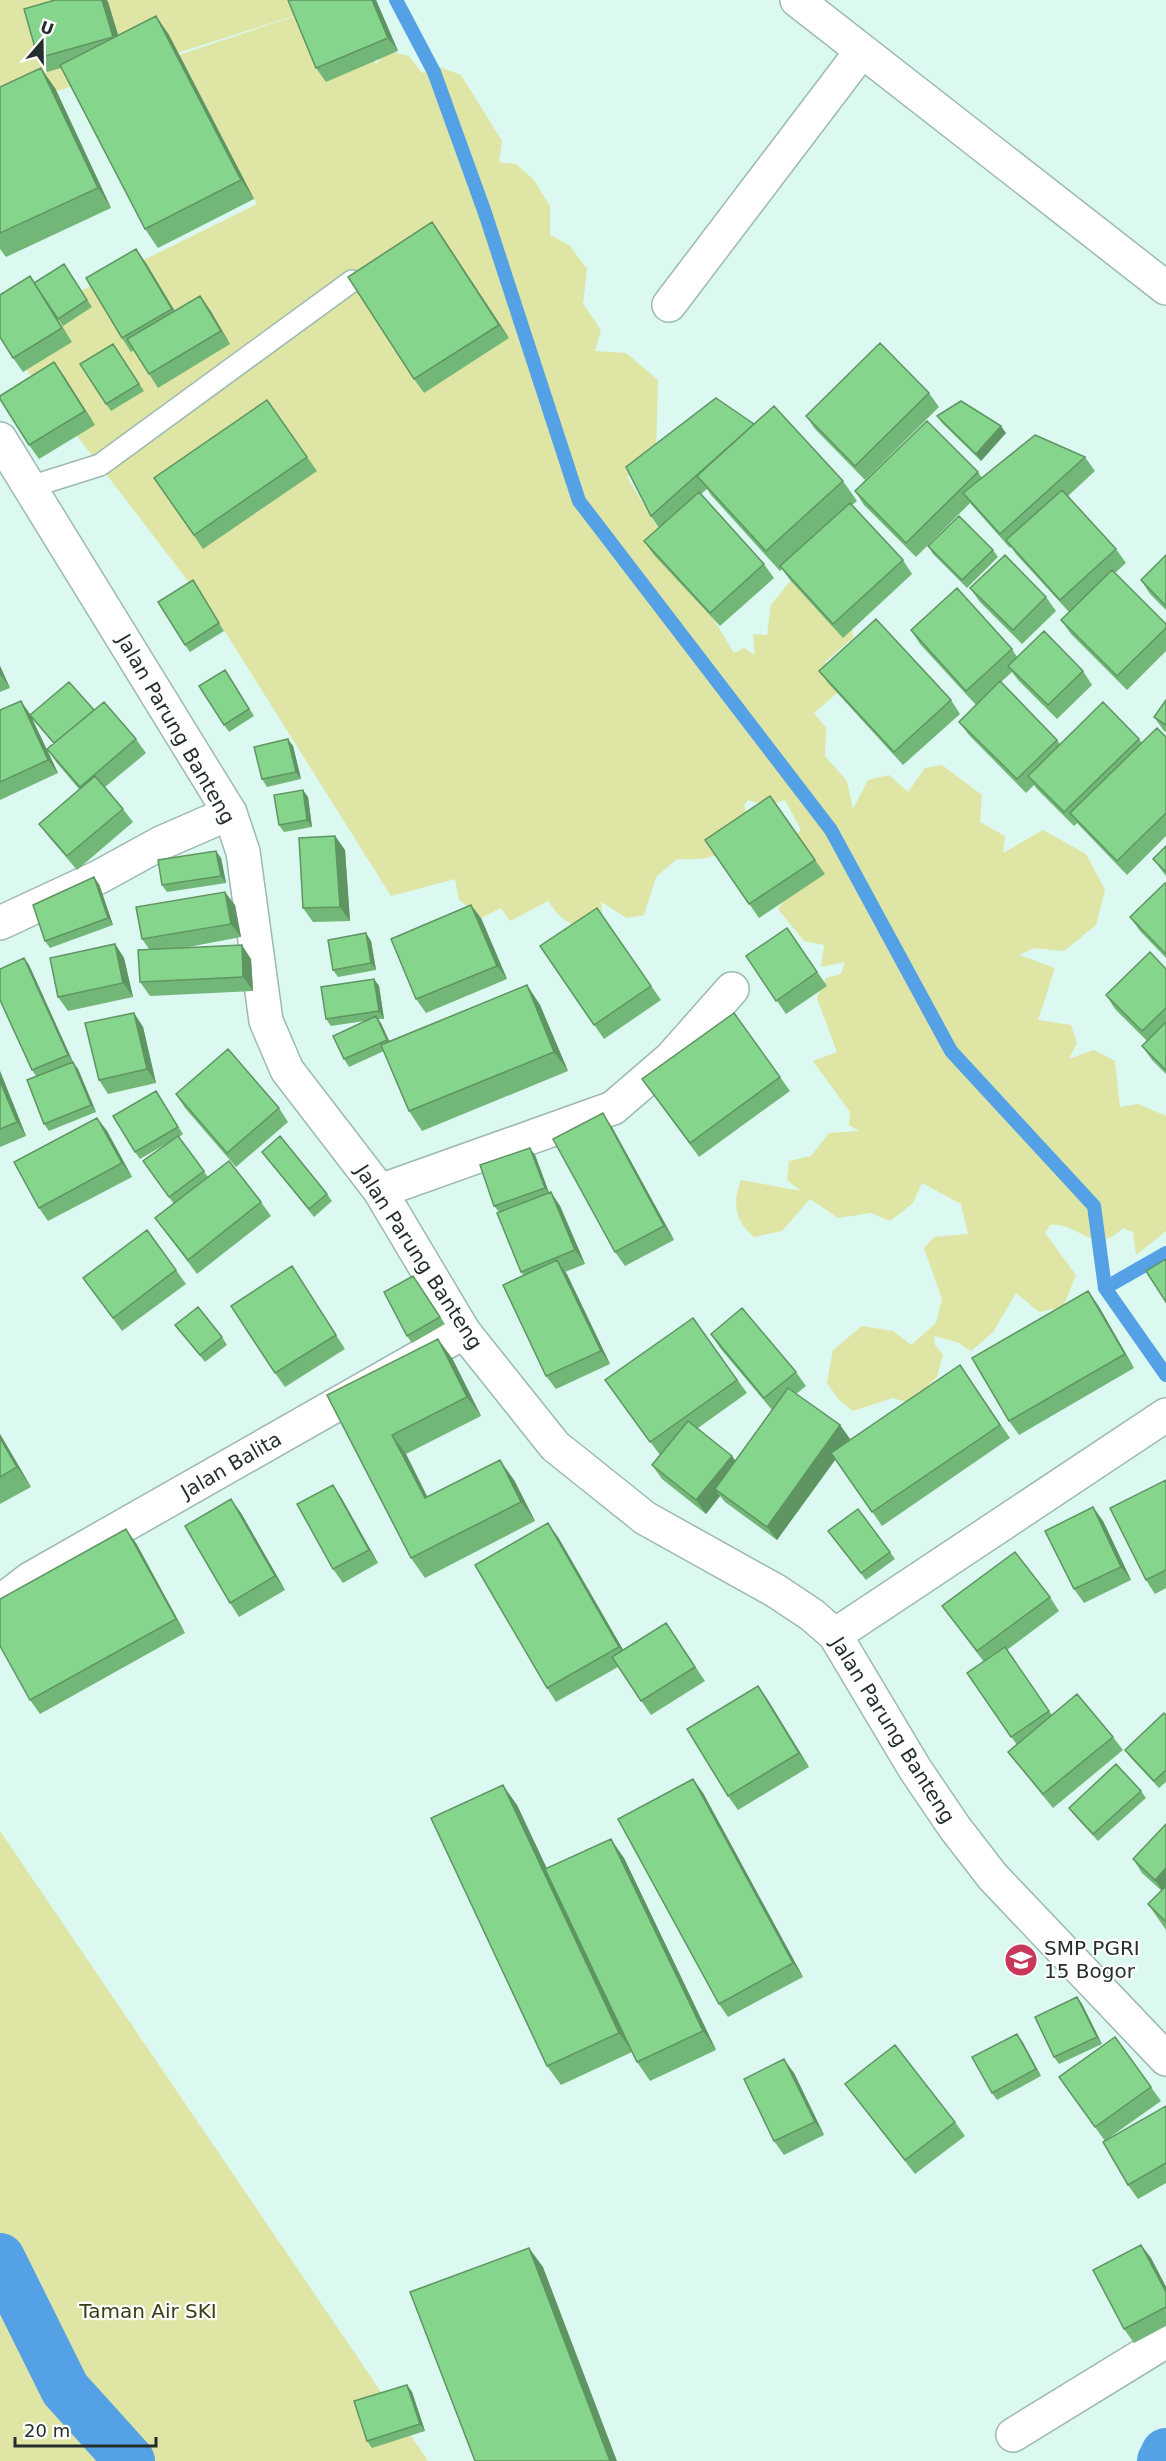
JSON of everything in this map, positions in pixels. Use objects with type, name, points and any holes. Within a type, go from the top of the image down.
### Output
[{"type":"street","points":[[797,0],[1166,288]]},
{"type":"street","points":[[669,305],[861,52]]},
{"type":"street","name":"Jalan Parung Banteng","points":[[0,439],[230,813],[243,852],[266,1021],[287,1070],[380,1191],[464,1332],[555,1446],[645,1518],[776,1591],[812,1615],[835,1635],[915,1768],[955,1828],[993,1877],[1166,2059]]},
{"type":"street","points":[[0,923],[99,877],[160,843],[230,813]]},
{"type":"street","points":[[380,1191],[613,1108],[671,1058],[732,989]]},
{"type":"street","name":"Jalan Balita","points":[[0,1602],[30,1579],[464,1332]]},
{"type":"street","points":[[835,1635],[1166,1415]]},
{"type":"street","points":[[1014,2435],[1166,2341]]},
{"type":"lane","points":[[30,487],[100,465],[352,281]]},
{"type":"green space","points":[[0,0],[365,0],[341,7],[376,64],[388,51],[409,56],[422,73],[440,67],[461,75],[502,141],[499,162],[516,164],[533,179],[550,206],[550,235],[569,245],[587,269],[583,304],[601,330],[595,351],[626,353],[658,380],[656,453],[627,477],[734,653],[744,648],[755,655],[753,634],[767,635],[771,605],[790,581],[812,581],[850,604],[853,638],[825,662],[843,688],[814,713],[826,728],[825,756],[847,781],[853,809],[868,780],[889,775],[908,792],[925,768],[942,765],[982,795],[980,822],[1005,836],[1003,853],[1043,830],[1086,854],[1105,890],[1096,925],[1064,951],[1034,948],[1019,955],[1055,968],[1038,1020],[1071,1025],[1077,1043],[1069,1059],[1094,1050],[1115,1061],[1120,1107],[1138,1104],[1166,1116],[1166,1231],[1136,1255],[1133,1232],[1123,1228],[1103,1240],[1086,1237],[1061,1225],[1050,1225],[1045,1233],[1076,1275],[1063,1307],[1039,1312],[1016,1293],[993,1332],[971,1351],[957,1342],[934,1336],[935,1345],[943,1355],[937,1377],[909,1403],[893,1398],[853,1411],[840,1401],[827,1383],[833,1350],[862,1326],[893,1331],[911,1345],[936,1323],[942,1299],[924,1248],[934,1237],[968,1234],[961,1204],[922,1183],[913,1203],[890,1221],[871,1213],[838,1218],[810,1199],[782,1231],[754,1237],[739,1218],[736,1204],[741,1180],[801,1191],[787,1180],[789,1161],[811,1156],[829,1133],[859,1131],[849,1125],[850,1112],[813,1061],[837,1052],[817,998],[826,978],[841,974],[845,962],[821,967],[824,945],[804,941],[778,909],[791,892],[775,854],[801,830],[785,800],[766,806],[748,800],[744,805],[750,830],[742,839],[718,855],[699,859],[677,859],[656,877],[644,915],[627,918],[601,902],[603,921],[578,925],[565,920],[548,901],[510,921],[501,908],[481,918],[459,900],[455,879],[391,896],[217,619],[0,335],[0,331],[257,204],[167,59],[319,8],[0,109]]},
{"type":"green space","name":"Taman Air SKI","points":[[0,1831],[428,2461],[0,2461]]},
{"type":"building","points":[[55,0],[102,0],[113,37],[38,58],[24,9]]},
{"type":"building","points":[[288,0],[372,0],[388,38],[316,68]]},
{"type":"building","points":[[156,16],[241,180],[145,229],[60,65]]},
{"type":"building","points":[[41,68],[98,188],[0,233],[0,87]]},
{"type":"building","points":[[432,222],[499,325],[414,379],[348,277]]},
{"type":"building","points":[[136,249],[172,309],[122,338],[86,278]]},
{"type":"building","points":[[64,264],[87,300],[58,319],[34,283]]},
{"type":"building","points":[[30,276],[62,328],[13,358],[0,337],[0,295]]},
{"type":"building","points":[[200,296],[221,331],[149,374],[127,339]]},
{"type":"building","points":[[880,343],[929,393],[855,466],[806,416]]},
{"type":"building","points":[[113,344],[139,384],[106,404],[80,364]]},
{"type":"building","points":[[54,362],[85,411],[29,445],[0,396]]},
{"type":"building","points":[[716,398],[754,424],[651,516],[626,467]]},
{"type":"building","points":[[267,400],[307,457],[194,535],[154,478]]},
{"type":"building","points":[[961,401],[1001,426],[976,454],[937,416]]},
{"type":"building","points":[[774,406],[843,481],[766,551],[697,476]]},
{"type":"building","points":[[927,421],[978,472],[906,543],[855,491]]},
{"type":"building","points":[[1035,435],[1085,457],[1000,534],[963,493]]},
{"type":"building","points":[[1062,490],[1116,549],[1060,600],[1006,540]]},
{"type":"building","points":[[699,492],[764,564],[710,613],[644,541]]},
{"type":"building","points":[[850,503],[903,560],[833,624],[780,566]]},
{"type":"building","points":[[959,516],[993,550],[962,580],[928,546]]},
{"type":"building","points":[[1005,555],[1046,597],[1013,630],[970,588]]},
{"type":"building","points":[[1166,555],[1166,606],[1141,580]]},
{"type":"building","points":[[1112,570],[1166,624],[1166,628],[1117,676],[1061,620]]},
{"type":"building","points":[[193,580],[219,623],[185,645],[158,602]]},
{"type":"building","points":[[957,588],[1012,649],[966,691],[911,630]]},
{"type":"building","points":[[876,619],[951,700],[894,752],[819,671]]},
{"type":"building","points":[[1044,631],[1083,671],[1048,705],[1008,666]]},
{"type":"building","points":[[225,670],[249,709],[224,725],[199,686]]},
{"type":"building","points":[[1000,681],[1057,740],[1017,779],[959,722]]},
{"type":"building","points":[[69,682],[94,710],[54,743],[30,715]]},
{"type":"building","points":[[1166,700],[1166,725],[1154,717]]},
{"type":"building","points":[[21,701],[48,760],[0,782],[0,710]]},
{"type":"building","points":[[104,702],[136,739],[80,787],[47,749]]},
{"type":"building","points":[[1103,702],[1139,739],[1064,812],[1028,776]]},
{"type":"building","points":[[1157,728],[1166,737],[1166,813],[1117,861],[1070,813]]},
{"type":"building","points":[[288,739],[296,772],[262,779],[254,747]]},
{"type":"building","points":[[95,776],[123,809],[67,856],[39,824]]},
{"type":"building","points":[[303,790],[307,820],[279,825],[274,795]]},
{"type":"building","points":[[770,796],[815,860],[749,904],[705,840]]},
{"type":"building","points":[[335,836],[340,907],[303,908],[299,838]]},
{"type":"building","points":[[1166,846],[1166,872],[1153,859]]},
{"type":"building","points":[[216,851],[221,876],[162,885],[158,860]]},
{"type":"building","points":[[94,877],[108,918],[45,941],[33,905]]},
{"type":"building","points":[[1166,884],[1166,954],[1130,917]]},
{"type":"building","points":[[225,892],[231,924],[142,939],[136,907]]},
{"type":"building","points":[[471,905],[497,966],[416,999],[391,939]]},
{"type":"building","points":[[597,908],[651,986],[594,1025],[540,946]]},
{"type":"building","points":[[787,928],[817,972],[776,1001],[746,956]]},
{"type":"building","points":[[366,933],[371,963],[333,970],[328,940]]},
{"type":"building","points":[[115,944],[123,983],[58,997],[50,958]]},
{"type":"building","points":[[242,945],[243,977],[140,982],[138,950]]},
{"type":"building","points":[[1150,952],[1166,969],[1166,1008],[1142,1031],[1106,995]]},
{"type":"building","points":[[24,958],[68,1055],[32,1070],[0,1000],[0,969]]},
{"type":"building","points":[[374,979],[379,1011],[326,1019],[321,987]]},
{"type":"building","points":[[527,985],[554,1052],[409,1111],[381,1045]]},
{"type":"building","points":[[134,1013],[147,1069],[99,1080],[85,1023]]},
{"type":"building","points":[[734,1013],[780,1077],[690,1143],[642,1079]]},
{"type":"building","points":[[376,1016],[387,1040],[344,1059],[333,1036]]},
{"type":"building","points":[[1166,1022],[1166,1070],[1142,1046]]},
{"type":"building","points":[[228,1049],[279,1108],[227,1153],[176,1094]]},
{"type":"building","points":[[73,1062],[91,1105],[44,1124],[27,1080]]},
{"type":"building","points":[[0,1081],[17,1122],[0,1129]]},
{"type":"building","points":[[156,1091],[178,1127],[135,1152],[113,1116]]},
{"type":"building","points":[[603,1113],[664,1226],[615,1252],[553,1139]]},
{"type":"building","points":[[97,1118],[122,1163],[39,1208],[14,1162]]},
{"type":"building","points":[[178,1136],[204,1171],[169,1197],[143,1161]]},
{"type":"building","points":[[280,1136],[327,1194],[309,1209],[262,1152]]},
{"type":"building","points":[[530,1148],[545,1188],[494,1206],[480,1165]]},
{"type":"building","points":[[229,1161],[261,1202],[188,1260],[155,1218]]},
{"type":"building","points":[[551,1192],[575,1250],[521,1272],[497,1213]]},
{"type":"building","points":[[147,1230],[176,1270],[113,1318],[83,1278]]},
{"type":"building","points":[[1166,1259],[1166,1302],[1146,1271]]},
{"type":"building","points":[[557,1260],[601,1351],[546,1376],[503,1285]]},
{"type":"building","points":[[292,1266],[336,1335],[275,1373],[231,1306]]},
{"type":"building","points":[[413,1276],[440,1317],[407,1336],[384,1292]]},
{"type":"building","points":[[1088,1291],[1125,1354],[1009,1421],[972,1358]]},
{"type":"building","points":[[198,1307],[222,1337],[200,1355],[175,1325]]},
{"type":"building","points":[[742,1308],[796,1372],[764,1398],[711,1334]]},
{"type":"building","points":[[693,1318],[737,1380],[650,1442],[605,1380]]},
{"type":"building","points":[[438,1339],[467,1397],[392,1435],[425,1498],[500,1460],[521,1502],[411,1558],[327,1395]]},
{"type":"building","points":[[960,1365],[1000,1425],[872,1512],[831,1453]]},
{"type":"building","points":[[788,1388],[840,1425],[767,1527],[715,1489]]},
{"type":"building","points":[[688,1421],[732,1456],[696,1500],[652,1465]]},
{"type":"building","points":[[0,1438],[17,1467],[0,1477]]},
{"type":"building","points":[[1166,1480],[1166,1570],[1146,1580],[1110,1508]]},
{"type":"building","points":[[333,1485],[369,1550],[333,1569],[297,1504]]},
{"type":"building","points":[[231,1499],[275,1576],[230,1603],[185,1526]]},
{"type":"building","points":[[1093,1507],[1121,1567],[1074,1589],[1045,1531]]},
{"type":"building","points":[[858,1509],[890,1552],[861,1573],[828,1531]]},
{"type":"building","points":[[548,1523],[619,1647],[547,1688],[475,1565]]},
{"type":"building","points":[[126,1529],[176,1619],[30,1700],[0,1646],[0,1599]]},
{"type":"building","points":[[1015,1552],[1050,1597],[977,1651],[942,1606]]},
{"type":"building","points":[[666,1623],[695,1667],[641,1701],[612,1657]]},
{"type":"building","points":[[1005,1647],[1049,1711],[1011,1737],[967,1673]]},
{"type":"building","points":[[758,1686],[799,1753],[728,1796],[687,1729]]},
{"type":"building","points":[[1077,1694],[1113,1737],[1043,1794],[1008,1752]]},
{"type":"building","points":[[1164,1713],[1166,1715],[1166,1770],[1154,1781],[1125,1750]]},
{"type":"building","points":[[1116,1764],[1141,1791],[1093,1834],[1069,1808]]},
{"type":"building","points":[[693,1779],[793,1963],[719,2004],[618,1819]]},
{"type":"building","points":[[503,1785],[619,2033],[547,2066],[431,1818]]},
{"type":"building","points":[[1166,1824],[1166,1868],[1155,1880],[1133,1859]]},
{"type":"building","points":[[611,1839],[703,2031],[637,2062],[545,1869]]},
{"type":"building","points":[[1166,1886],[1166,1922],[1148,1904]]},
{"type":"building","points":[[1077,1997],[1097,2037],[1054,2057],[1035,2017]]},
{"type":"building","points":[[1017,2034],[1036,2069],[992,2093],[972,2057]]},
{"type":"building","points":[[1115,2037],[1151,2087],[1095,2127],[1059,2077]]},
{"type":"building","points":[[895,2045],[955,2122],[905,2160],[845,2084]]},
{"type":"building","points":[[784,2059],[815,2122],[774,2141],[744,2079]]},
{"type":"building","points":[[1166,2106],[1166,2163],[1128,2185],[1103,2142]]},
{"type":"building","points":[[1141,2245],[1166,2292],[1166,2307],[1124,2329],[1093,2270]]},
{"type":"building","points":[[529,2248],[610,2461],[475,2461],[410,2292]]},
{"type":"building","points":[[407,2385],[420,2424],[367,2441],[354,2401]]},
{"type":"waterway","points":[[396,0],[434,72],[485,213],[579,501],[831,830],[951,1051],[1094,1206],[1105,1288],[1166,1375]]},
{"type":"waterway","points":[[1105,1288],[1166,1253]]},
{"type":"waterway","points":[[0,2258],[65,2389],[130,2461]]},
{"type":"waterway","points":[[1162,2461],[1166,2453]]},
{"type":"place","name":"SMP PGRI 15 Bogor","points":[[1021,1960]]}]
